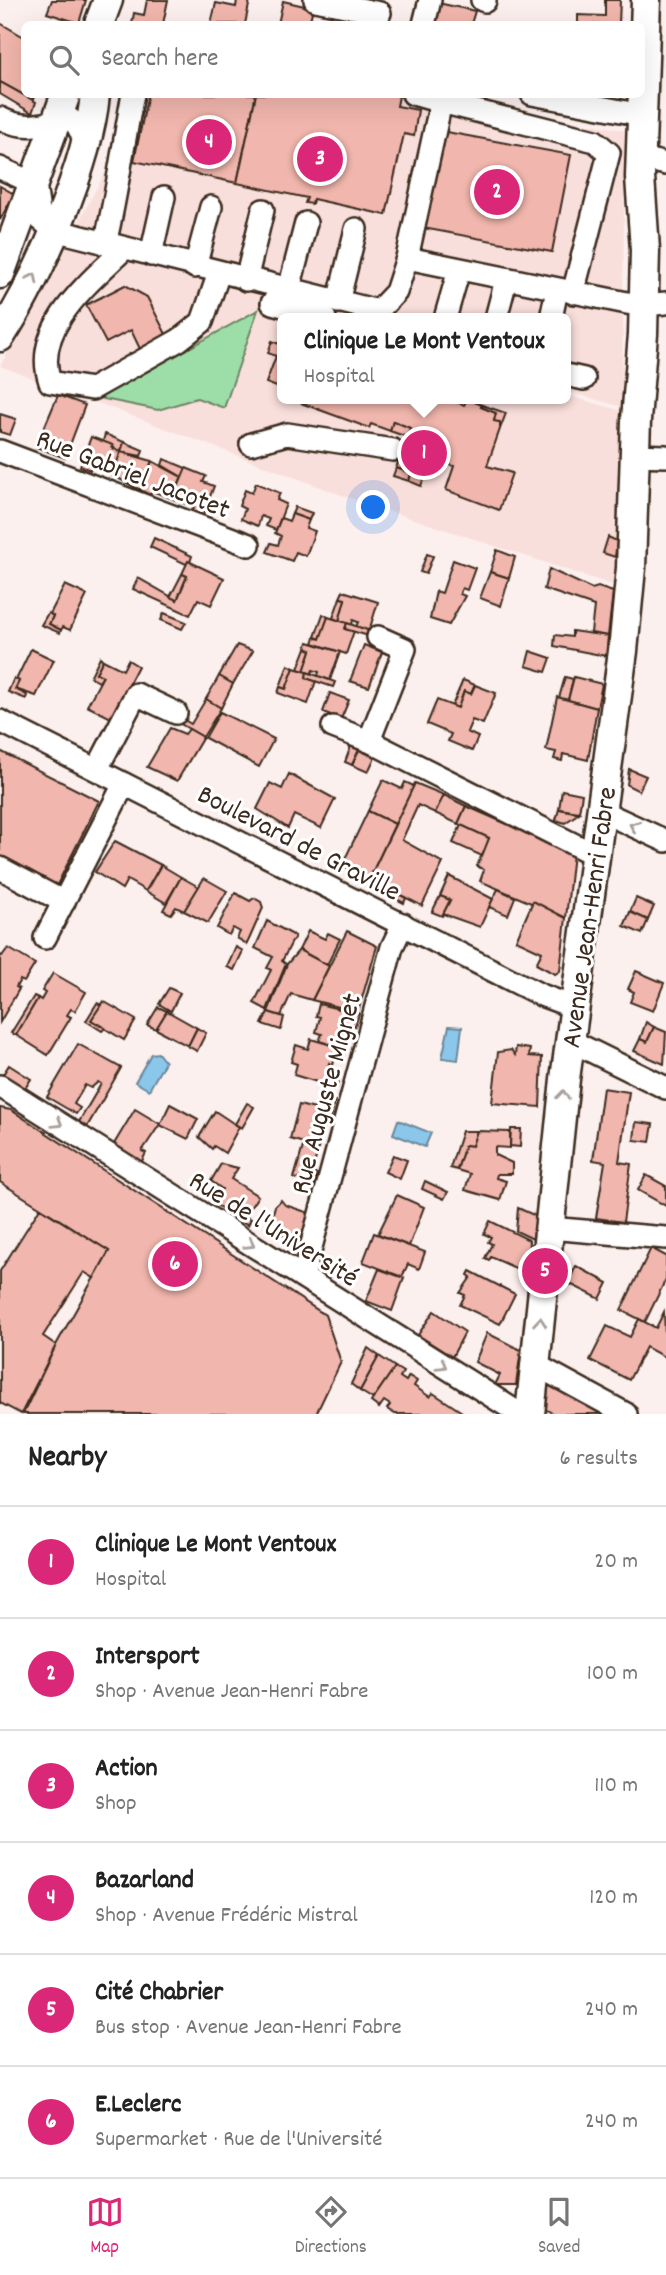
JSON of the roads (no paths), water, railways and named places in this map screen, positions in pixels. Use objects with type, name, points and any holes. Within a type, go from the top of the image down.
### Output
[{"type":"main road","name":"Avenue Jean-Henri Fabre","points":[[645,29],[646,0]]},
{"type":"main road","points":[[0,274],[65,98]]},
{"type":"main road","points":[[0,337],[33,279],[54,230],[86,143],[94,98]]},
{"type":"main road","name":"Avenue Jean-Henri Fabre","points":[[530,1414],[571,1041],[625,637],[631,568],[636,421],[628,378],[645,303],[628,249],[649,166],[642,115],[643,98]]},
{"type":"street","points":[[315,0],[380,13]]},
{"type":"street","points":[[425,21],[430,0]]},
{"type":"street","points":[[132,98],[121,157],[114,246],[76,295],[55,328],[45,365],[50,382],[92,389],[178,340],[202,322],[219,273]]},
{"type":"street","points":[[427,98],[595,141],[609,153],[565,291],[554,313]]},
{"type":"street","points":[[553,98],[642,115]]},
{"type":"street","points":[[272,303],[331,310],[378,311],[396,292],[407,258],[441,102]]},
{"type":"street","points":[[0,118],[14,126],[37,127],[69,119],[77,125],[86,143]]},
{"type":"street","points":[[0,168],[35,184],[36,208],[40,219],[54,230],[289,289],[331,310]]},
{"type":"street","points":[[151,255],[164,197]]},
{"type":"street","points":[[195,267],[211,207]]},
{"type":"street","points":[[246,279],[263,210]]},
{"type":"street","points":[[289,289],[306,223]]},
{"type":"street","points":[[331,310],[356,229]]},
{"type":"street","points":[[407,258],[506,280],[645,303]]},
{"type":"street","points":[[446,313],[459,270]]},
{"type":"street","points":[[497,313],[506,280]]},
{"type":"street","points":[[251,444],[287,434],[393,450]]},
{"type":"street","name":"Rue Gabriel Jacotet","points":[[0,451],[249,545]]},
{"type":"street","points":[[634,455],[666,456]]},
{"type":"street","points":[[369,741],[405,649],[378,637]]},
{"type":"street","points":[[97,769],[136,694],[176,713]]},
{"type":"street","name":"Boulevard de Graville","points":[[0,720],[541,995],[576,1008]]},
{"type":"street","points":[[334,727],[369,741],[595,855]]},
{"type":"street","points":[[44,938],[124,784]]},
{"type":"street","points":[[600,815],[614,817],[666,841]]},
{"type":"street","points":[[0,869],[64,902]]},
{"type":"street","name":"Rue Auguste Mignet","points":[[303,1277],[393,947],[403,924]]},
{"type":"street","points":[[571,1041],[666,1088]]},
{"type":"street","name":"Rue de l'Université","points":[[0,1086],[520,1414]]},
{"type":"street","points":[[549,1228],[666,1238]]},
{"type":"street","points":[[536,1365],[626,1414]]},
{"type":"water","points":[[449,1026],[462,1027],[458,1060],[442,1058]]},
{"type":"water","points":[[158,1053],[165,1062],[149,1090],[135,1082],[151,1054]]},
{"type":"water","points":[[398,1120],[431,1133],[425,1147],[393,1134]]},
{"type":"place","name":"Bazarland","points":[[209,142]]},
{"type":"place","name":"Action","points":[[320,159]]},
{"type":"place","name":"Intersport","points":[[497,192]]},
{"type":"place","name":"Clinique Le Mont Ventoux","points":[[424,453]]},
{"type":"place","name":"E.Leclerc","points":[[175,1264]]},
{"type":"place","name":"Cité Chabrier","points":[[545,1271]]}]
